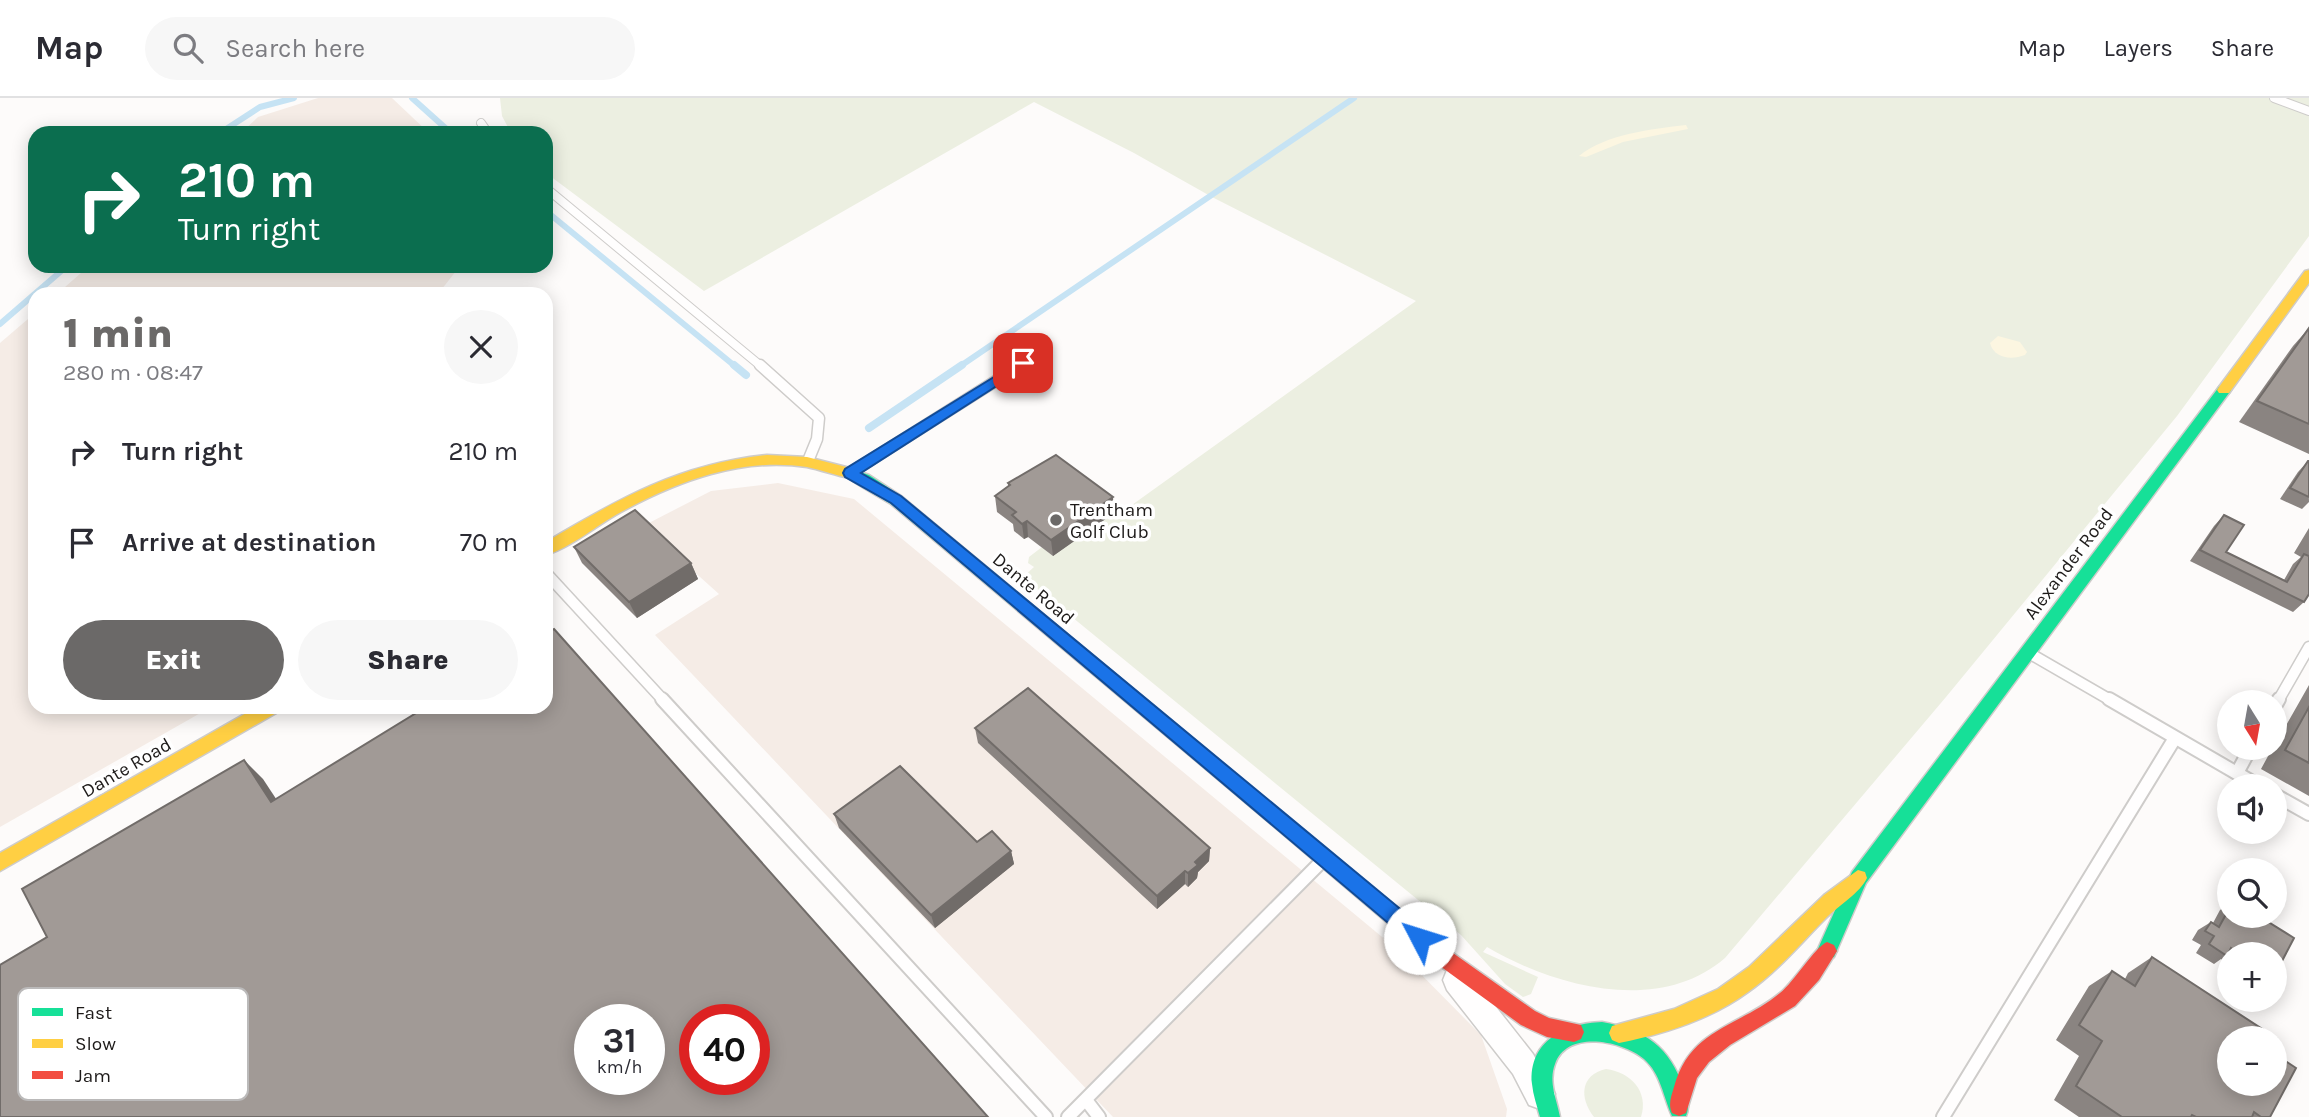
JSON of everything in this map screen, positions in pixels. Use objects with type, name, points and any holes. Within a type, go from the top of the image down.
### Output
[{"type":"street","name":"Alexander Road","points":[[1679,1111],[1692,1066],[1704,1052],[1767,1016],[1793,996],[1814,972],[1832,945],[1859,878],[2172,462],[2309,274]]},
{"type":"street","name":"Dante Road","points":[[553,545],[637,497],[693,471],[760,459],[808,461],[850,473],[896,500],[1436,952]]},
{"type":"street","name":"Dante Road","points":[[0,863],[260,714]]},
{"type":"street","name":"Alexander Road","points":[[1619,1033],[1642,1030],[1682,1018],[1716,1002],[1741,986],[1771,961],[1835,894],[1859,878]]},
{"type":"street","name":"Alexander Road","points":[[1436,952],[1528,1018],[1547,1027],[1574,1032],[1596,1028],[1619,1033],[1642,1044],[1660,1061],[1673,1082],[1679,1111]]},
{"type":"street","points":[[1436,952],[1523,1064],[1546,1107]]},
{"type":"street","points":[[1546,1107],[1541,1080],[1546,1058],[1560,1038],[1574,1032]]},
{"type":"lane","points":[[2274,98],[2309,111]]},
{"type":"lane","points":[[553,194],[784,385],[819,418],[817,439],[808,461]]},
{"type":"lane","points":[[850,473],[1045,350]]},
{"type":"lane","points":[[553,581],[1046,1117]]},
{"type":"lane","points":[[2284,690],[2309,646]]},
{"type":"lane","points":[[2027,652],[2237,773],[2244,760]]},
{"type":"lane","points":[[1943,1117],[2175,737]]},
{"type":"lane","points":[[2287,802],[2309,814]]},
{"type":"lane","points":[[1068,1117],[1325,859]]},
{"type":"lane","points":[[1086,1100],[1098,1117]]},
{"type":"shaded area","points":[[318,98],[392,98],[422,126],[248,126],[258,117]]},
{"type":"shaded area","points":[[500,98],[2309,98],[2309,236],[2177,416],[1946,697],[1725,958],[1699,976],[1670,986],[1639,990],[1607,989],[1544,974],[1487,947],[1483,952],[1538,977],[1531,994],[1523,997],[1505,984],[1461,935],[1023,577],[1034,567],[1028,563],[1029,557],[1042,547],[1053,556],[1114,513],[1118,515],[1416,301],[1034,102],[704,291],[553,178],[553,126],[507,126],[502,116]]},
{"type":"shaded area","points":[[81,273],[454,273],[444,287],[65,287]]},
{"type":"shaded area","points":[[28,319],[28,714],[199,714],[0,827],[0,343]]},
{"type":"shaded area","points":[[778,483],[854,499],[1393,946],[1481,1035],[1507,1109],[1506,1117],[1113,1117],[655,635],[719,594],[643,526],[711,491]]},
{"type":"shaded area","points":[[1606,1069],[1623,1074],[1636,1085],[1642,1099],[1641,1117],[1594,1117],[1586,1102],[1585,1088],[1591,1076]]},
{"type":"sand","points":[[1686,125],[1688,129],[1623,142],[1586,157],[1579,156],[1602,142],[1644,131]]},
{"type":"sand","points":[[1998,336],[2020,342],[2027,352],[2015,357],[1999,355],[1990,343]]},
{"type":"building","points":[[2309,328],[2309,424],[2257,401]]},
{"type":"building","name":"Trentham Golf Club","points":[[1056,455],[1113,497],[1051,540],[1027,521],[1022,524],[1012,515],[1016,512],[995,496],[1010,485],[1008,483]]},
{"type":"building","points":[[2309,461],[2309,497],[2290,488]]},
{"type":"building","points":[[635,510],[691,563],[629,602],[574,547]]},
{"type":"building","points":[[2224,515],[2244,525],[2226,552],[2287,582],[2304,554],[2309,556],[2309,594],[2304,602],[2200,550]]},
{"type":"building","points":[[554,629],[988,1117],[0,1117],[0,965],[47,937],[22,889],[244,760],[271,802],[415,714],[553,714]]},
{"type":"building","points":[[1028,688],[1210,848],[1195,862],[1198,865],[1188,873],[1185,871],[1157,896],[975,728]]},
{"type":"building","points":[[2309,707],[2309,763],[2287,751]]},
{"type":"building","points":[[900,766],[977,842],[992,831],[1011,851],[931,915],[834,814]]},
{"type":"building","points":[[2211,922],[2217,928],[2278,928],[2294,938],[2287,951],[2287,942],[2217,942],[2217,949],[2209,944],[2214,936],[2205,931]]},
{"type":"building","points":[[2152,957],[2217,999],[2217,1012],[2236,1012],[2258,1026],[2217,1026],[2217,1096],[2281,1096],[2270,1117],[2261,1117],[2254,1112],[2252,1117],[2122,1117],[2076,1086],[2102,1041],[2079,1025],[2112,971],[2135,986]]},
{"type":"building","points":[[2287,1062],[2296,1068],[2287,1085]]},
{"type":"waterway","points":[[231,126],[260,107],[294,98]]},
{"type":"waterway","points":[[412,98],[443,126]]},
{"type":"waterway","points":[[959,367],[1354,98]]},
{"type":"waterway","points":[[553,217],[736,367]]},
{"type":"waterway","points":[[43,287],[59,273]]},
{"type":"waterway","points":[[0,324],[28,300]]},
{"type":"waterway","points":[[734,365],[746,375]]},
{"type":"waterway","points":[[869,428],[962,365]]},
{"type":"traffic: fast","points":[[1827,951],[1859,878],[2224,390]]},
{"type":"traffic: fast","points":[[849,473],[864,479],[896,500],[1257,802]]},
{"type":"traffic: fast","points":[[1550,1117],[1542,1080],[1545,1061],[1554,1047],[1567,1037],[1584,1033],[1620,1035],[1651,1052],[1666,1071],[1679,1109]]},
{"type":"traffic: slow","points":[[2224,390],[2309,274]]},
{"type":"traffic: slow","points":[[553,545],[654,489],[691,474],[728,464],[767,460],[807,462],[849,473]]},
{"type":"traffic: slow","points":[[0,863],[260,714]]},
{"type":"traffic: slow","points":[[1619,1033],[1674,1019],[1709,1005],[1741,986],[1858,878]]},
{"type":"traffic: jam","points":[[1257,802],[1436,952],[1528,1018],[1547,1027],[1574,1032]]},
{"type":"traffic: jam","points":[[1679,1106],[1688,1074],[1702,1055],[1722,1038],[1781,1005],[1807,980],[1827,951]]},
{"type":"place","name":"Trentham Golf Club","points":[[1056,520]]},
{"type":"route","points":[[1023,363],[850,473],[896,500],[1420,938]]}]
